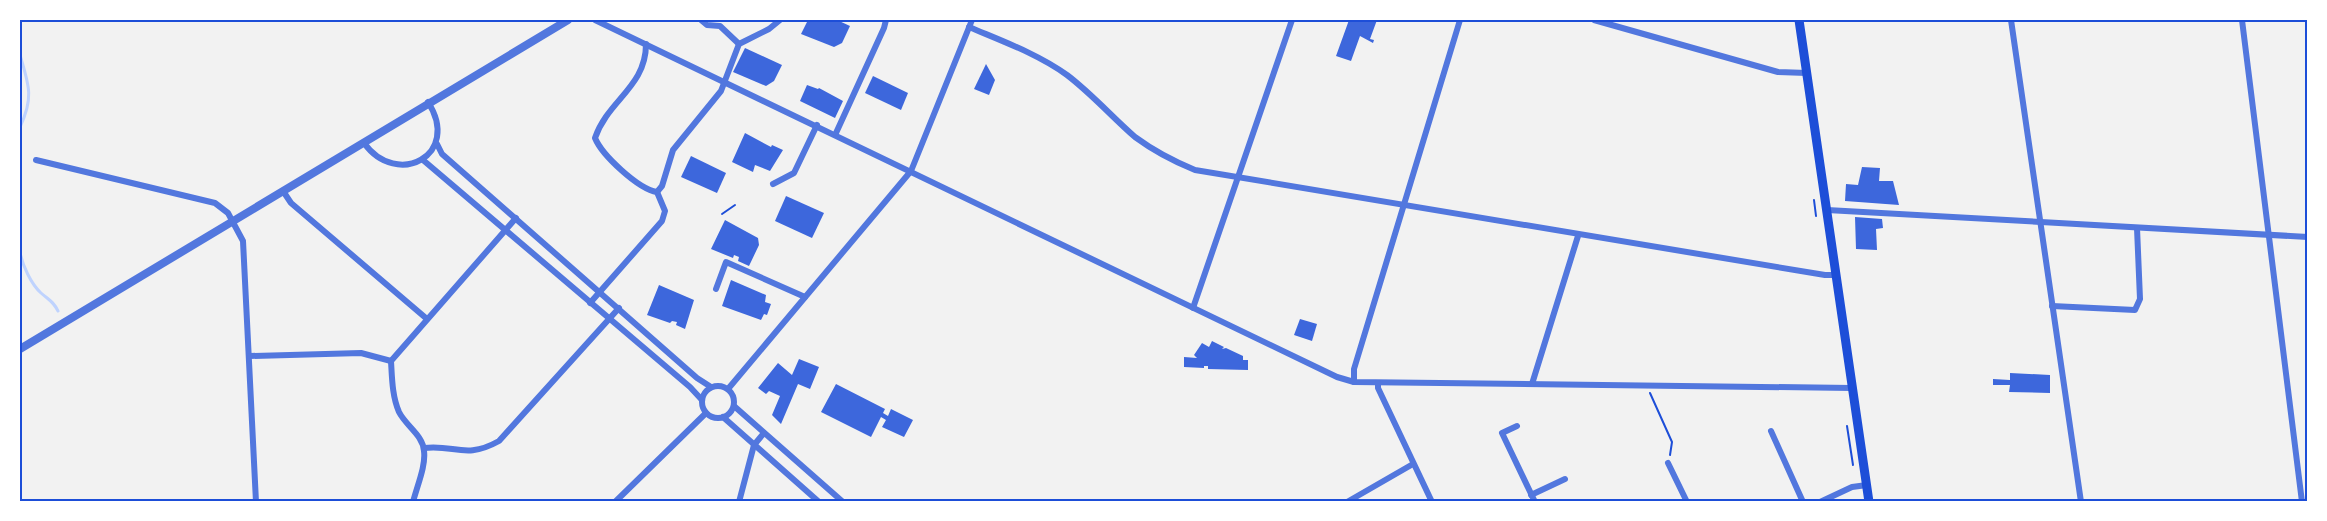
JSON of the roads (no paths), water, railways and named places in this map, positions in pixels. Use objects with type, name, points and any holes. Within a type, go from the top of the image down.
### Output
[{"type":"main road","points":[[1798,20],[1869,501]]},
{"type":"street","points":[[20,350],[364,143],[554,24],[568,20]]},
{"type":"street","points":[[595,20],[836,133],[1337,377],[1354,382],[1852,388]]},
{"type":"street","points":[[701,20],[707,25],[720,26],[740,44]]},
{"type":"street","points":[[657,192],[662,186],[673,150],[721,91],[740,44],[769,29],[780,20]]},
{"type":"street","points":[[836,133],[885,28],[886,20]]},
{"type":"street","points":[[728,389],[911,171],[972,20]]},
{"type":"street","points":[[1193,308],[1240,178],[1292,20]]},
{"type":"street","points":[[1354,382],[1354,369],[1461,20]]},
{"type":"street","points":[[1594,20],[1778,72],[1807,73]]},
{"type":"street","points":[[2011,20],[2082,501]]},
{"type":"street","points":[[2242,20],[2302,501]]},
{"type":"street","points":[[969,27],[1041,59],[1066,74],[1099,101],[1134,136],[1158,153],[1195,170],[1578,236],[1836,275]]},
{"type":"street","points":[[646,44],[642,72],[600,124],[595,138],[599,148],[646,190],[657,192]]},
{"type":"street","points":[[428,102],[436,114],[439,128],[437,144],[442,154],[697,378],[711,387],[720,386],[728,389],[733,396],[734,406],[843,501]]},
{"type":"street","points":[[773,184],[794,173],[818,125]]},
{"type":"street","points":[[364,143],[371,153],[386,163],[397,165],[423,160],[437,144]]},
{"type":"street","points":[[36,160],[215,203],[233,220],[243,241],[255,501]]},
{"type":"street","points":[[423,160],[690,387],[702,400],[706,413],[714,418],[723,417],[734,406]]},
{"type":"street","points":[[283,191],[291,203],[427,319]]},
{"type":"street","points":[[590,303],[662,221],[665,211],[657,192]]},
{"type":"street","points":[[1827,210],[2307,237]]},
{"type":"street","points":[[413,501],[424,458],[424,448],[419,437],[399,413],[393,391],[391,361],[516,218]]},
{"type":"street","points":[[2052,306],[2135,310],[2140,300],[2137,228]]},
{"type":"street","points":[[1532,384],[1578,236]]},
{"type":"street","points":[[716,289],[726,262],[805,297]]},
{"type":"street","points":[[424,448],[478,451],[499,441],[619,308]]},
{"type":"street","points":[[250,356],[361,353],[391,361]]},
{"type":"street","points":[[1378,383],[1378,388],[1432,501]]},
{"type":"street","points":[[702,400],[711,387]]},
{"type":"street","points":[[615,501],[706,413]]},
{"type":"street","points":[[723,417],[819,501]]},
{"type":"street","points":[[1517,426],[1502,433],[1533,498],[1565,478]]},
{"type":"street","points":[[1771,431],[1803,501]]},
{"type":"street","points":[[740,501],[754,445],[764,433]]},
{"type":"street","points":[[1668,463],[1687,501]]},
{"type":"street","points":[[1347,501],[1413,464]]},
{"type":"street","points":[[1820,501],[1852,487],[1867,485]]},
{"type":"waterway","points":[[20,55],[29,91],[27,108],[20,127]]},
{"type":"waterway","points":[[20,253],[25,269],[34,285],[58,311]]}]
